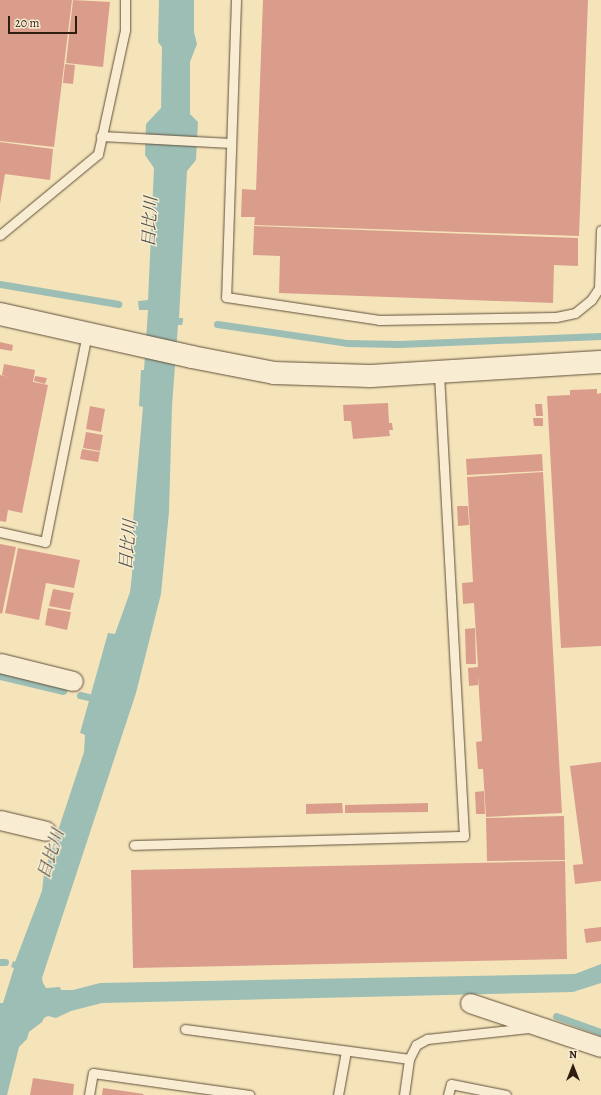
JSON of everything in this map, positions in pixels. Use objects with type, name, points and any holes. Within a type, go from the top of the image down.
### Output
[{"type":"street","points":[[0,314],[192,357],[274,373],[370,376],[601,362]]},
{"type":"street","points":[[0,663],[73,681]]},
{"type":"street","points":[[0,820],[46,831]]},
{"type":"street","points":[[470,1003],[601,1047]]},
{"type":"lane","points":[[0,235],[98,154],[125,30],[125,0]]},
{"type":"lane","points":[[236,0],[226,297],[379,320],[556,317],[575,313],[591,300],[599,288],[601,230]]},
{"type":"lane","points":[[101,136],[231,143]]},
{"type":"lane","points":[[0,532],[45,542],[87,333]]},
{"type":"lane","points":[[134,845],[464,836],[439,372]]},
{"type":"lane","points":[[404,1095],[409,1059],[416,1045],[426,1039],[539,1026]]},
{"type":"lane","points":[[185,1029],[409,1059]]},
{"type":"lane","points":[[338,1095],[346,1051]]},
{"type":"lane","points":[[89,1095],[93,1073],[249,1095]]},
{"type":"lane","points":[[448,1095],[451,1084],[506,1095]]},
{"type":"water","name":"目比川","points":[[159,0],[194,0],[194,32],[197,44],[190,62],[190,114],[198,122],[196,160],[187,171],[179,318],[183,318],[183,321],[182,325],[178,325],[172,406],[169,512],[161,594],[136,693],[42,978],[43,983],[46,988],[60,987],[61,990],[73,990],[100,983],[575,974],[601,964],[601,983],[573,992],[102,1003],[71,1011],[56,1018],[48,1016],[44,1018],[42,1022],[29,1032],[27,1039],[19,1047],[7,1095],[0,1095],[0,1003],[3,1003],[14,968],[11,967],[13,961],[15,962],[42,891],[44,873],[84,752],[85,735],[80,733],[108,633],[115,634],[130,592],[132,575],[133,521],[143,407],[139,406],[141,370],[144,370],[148,310],[139,310],[138,301],[148,300],[154,168],[145,155],[146,124],[161,108],[162,47],[158,42]]},
{"type":"building","points":[[0,0],[72,0],[54,147],[0,141]]},
{"type":"building","points":[[73,0],[110,2],[103,67],[66,63]]},
{"type":"building","points":[[263,0],[588,0],[579,236],[254,225],[255,217],[241,217],[242,189],[256,190]]},
{"type":"building","points":[[65,64],[75,65],[73,84],[63,83]]},
{"type":"building","points":[[0,142],[53,149],[50,180],[5,174],[0,204]]},
{"type":"building","points":[[254,226],[578,238],[578,266],[554,265],[553,303],[279,293],[280,256],[253,255]]},
{"type":"building","points":[[0,342],[13,345],[12,351],[0,349]]},
{"type":"building","points":[[4,364],[35,370],[33,382],[48,385],[22,513],[8,510],[6,522],[0,521],[0,375],[9,377],[2,375]]},
{"type":"building","points":[[35,376],[47,378],[45,384],[34,381]]},
{"type":"building","points":[[597,389],[597,394],[601,393],[601,646],[561,648],[547,396],[570,395],[570,390]]},
{"type":"building","points":[[388,403],[389,423],[392,423],[393,430],[389,430],[390,436],[353,439],[351,421],[344,421],[343,405]]},
{"type":"building","points":[[535,404],[542,404],[543,416],[536,416]]},
{"type":"building","points":[[90,406],[105,409],[101,432],[86,429]]},
{"type":"building","points":[[533,418],[543,418],[543,426],[534,426]]},
{"type":"building","points":[[86,432],[103,435],[100,451],[83,448]]},
{"type":"building","points":[[82,449],[100,452],[98,462],[80,459]]},
{"type":"building","points":[[542,454],[543,471],[467,475],[466,459]]},
{"type":"building","points":[[543,472],[562,813],[486,817],[483,769],[478,769],[476,742],[482,741],[478,676],[478,685],[469,686],[468,668],[478,667],[474,603],[463,604],[462,583],[473,582],[467,477]]},
{"type":"building","points":[[457,506],[468,506],[469,525],[458,526]]},
{"type":"building","points":[[0,544],[16,547],[2,614],[0,613]]},
{"type":"building","points":[[18,548],[80,560],[74,588],[46,583],[39,620],[5,613]]},
{"type":"building","points":[[53,589],[74,593],[70,610],[49,606]]},
{"type":"building","points":[[48,608],[71,612],[67,630],[45,625]]},
{"type":"building","points":[[475,628],[476,664],[466,664],[465,629]]},
{"type":"building","points":[[601,762],[601,881],[575,884],[573,865],[583,864],[570,766]]},
{"type":"building","points":[[484,791],[485,814],[476,814],[475,792]]},
{"type":"building","points":[[342,803],[343,813],[306,814],[306,804]]},
{"type":"building","points":[[428,803],[428,812],[345,813],[345,805]]},
{"type":"building","points":[[564,816],[565,860],[487,861],[486,818]]},
{"type":"building","points":[[565,861],[567,959],[133,968],[131,870]]},
{"type":"building","points":[[601,927],[601,941],[586,943],[584,929]]},
{"type":"building","points":[[33,1078],[74,1084],[73,1095],[30,1095]]},
{"type":"building","points":[[103,1088],[144,1094],[102,1095]]},
{"type":"waterway","points":[[0,284],[118,304]]},
{"type":"waterway","points":[[217,324],[347,343],[399,344],[601,336]]},
{"type":"waterway","points":[[0,676],[63,691]]},
{"type":"waterway","points":[[80,695],[97,699]]},
{"type":"waterway","points":[[0,962],[5,962]]},
{"type":"waterway","points":[[556,1016],[601,1032]]}]
